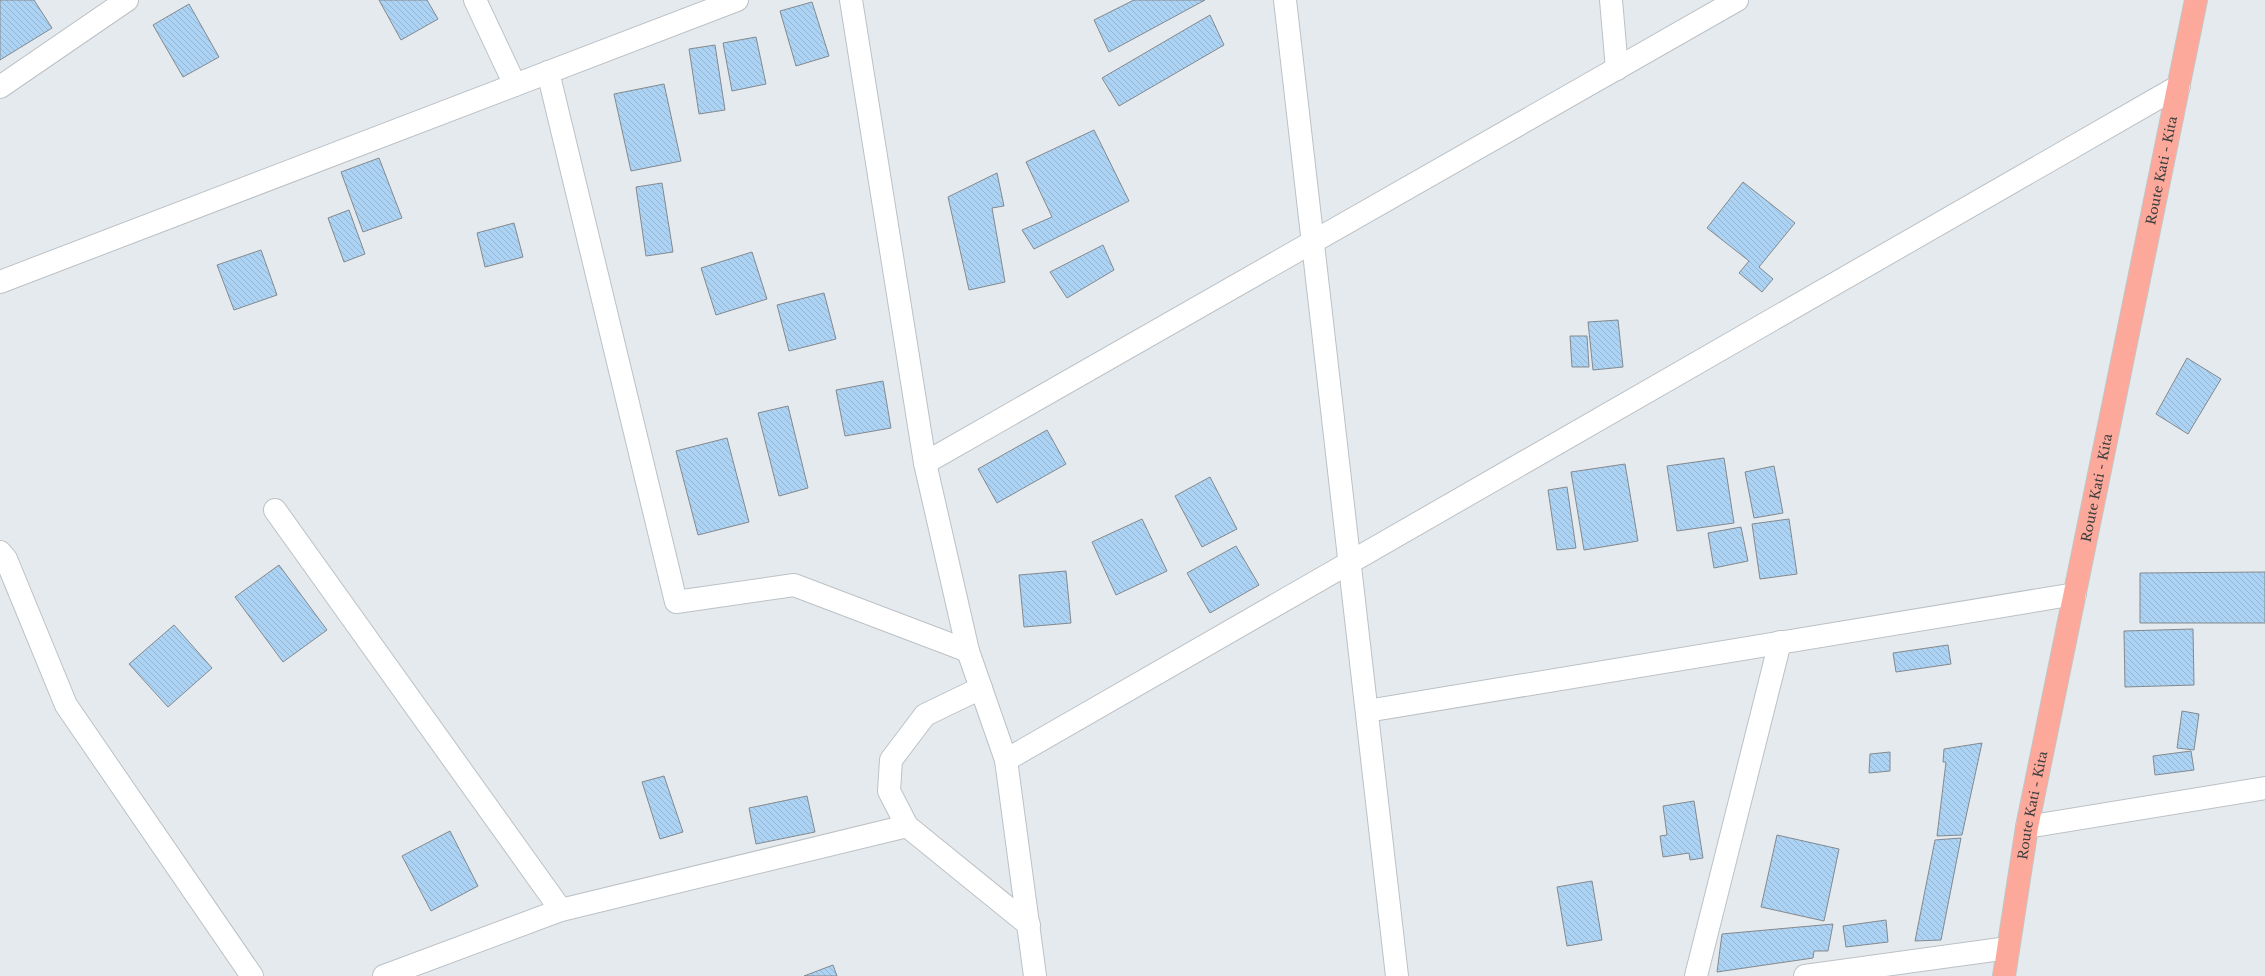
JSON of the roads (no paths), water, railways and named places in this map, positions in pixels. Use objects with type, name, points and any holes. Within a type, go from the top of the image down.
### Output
[{"type":"main road","name":"Route Kati - Kita","points":[[2004,976],[2027,827],[2196,0]]},
{"type":"street","points":[[0,87],[127,0]]},
{"type":"street","points":[[475,0],[515,85]]},
{"type":"street","points":[[0,282],[737,0]]},
{"type":"street","points":[[851,0],[925,463],[968,651],[1006,760],[1035,976]]},
{"type":"street","points":[[1285,0],[1397,976]]},
{"type":"street","points":[[1610,0],[1617,69]]},
{"type":"street","points":[[925,463],[1737,0]]},
{"type":"street","points":[[548,72],[676,602],[794,585],[968,651]]},
{"type":"street","points":[[1006,760],[1350,564],[2179,86]]},
{"type":"street","points":[[275,510],[560,910]]},
{"type":"street","points":[[0,552],[6,559],[66,706],[252,976]]},
{"type":"street","points":[[1367,711],[2075,594]]},
{"type":"street","points":[[1696,976],[1780,642]]},
{"type":"street","points":[[981,688],[925,715],[891,760],[889,791],[907,826],[1029,925]]},
{"type":"street","points":[[2027,827],[2265,788]]},
{"type":"street","points":[[384,976],[560,910],[907,826]]},
{"type":"street","points":[[1805,976],[2008,948]]}]
